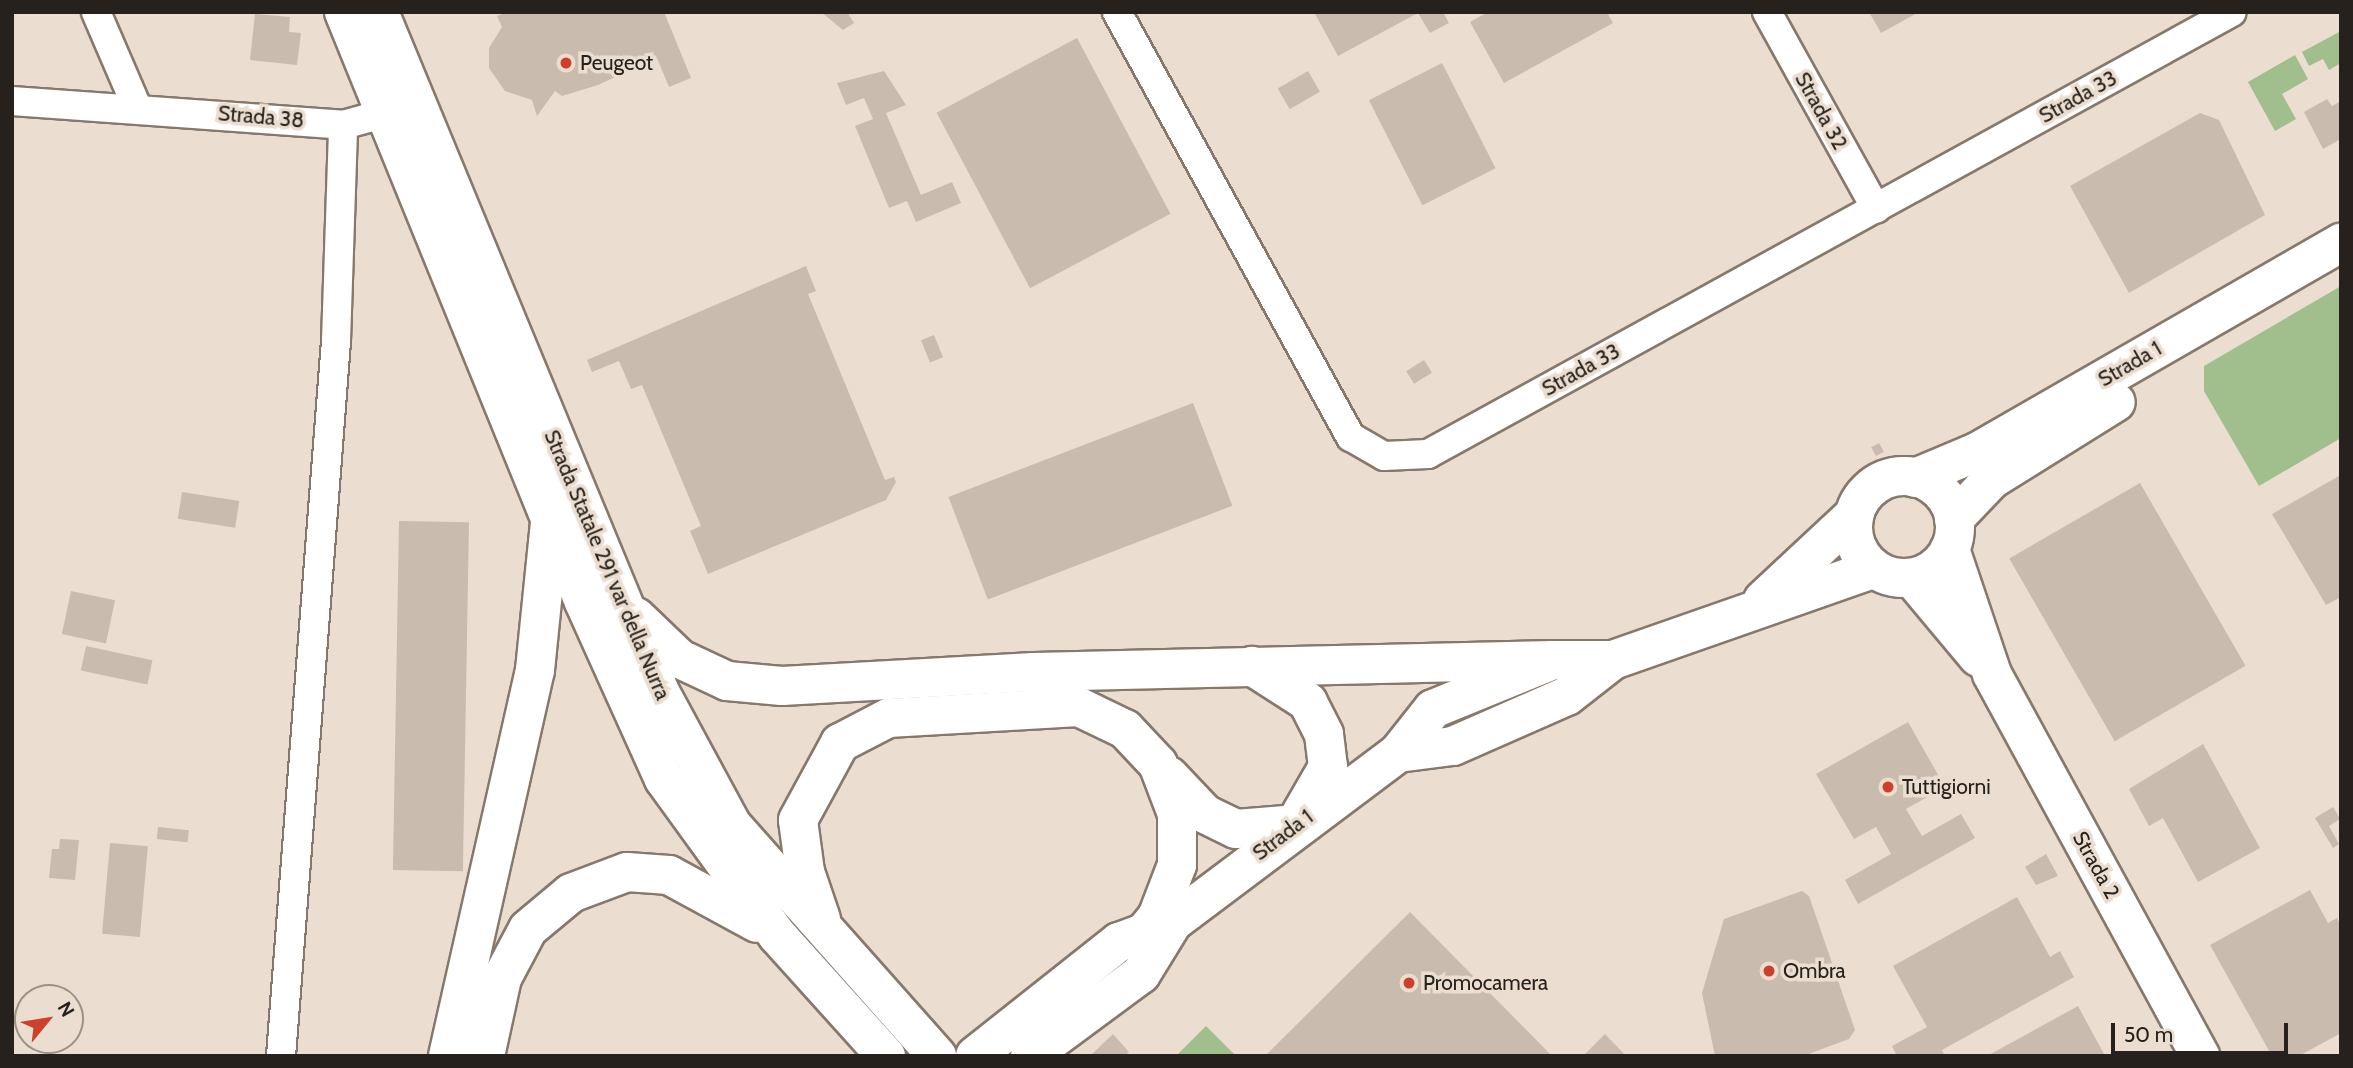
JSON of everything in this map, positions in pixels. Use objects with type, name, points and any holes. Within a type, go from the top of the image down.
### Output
[{"type":"main road","name":"Strada Statale 291 var della Nurra","points":[[344,12],[664,779],[777,936],[886,1056]]},
{"type":"main road","name":"Strada Statale 291 var della Nurra","points":[[379,12],[660,692],[732,825],[937,1056]]},
{"type":"main road","name":"Strada 1","points":[[1915,478],[1977,452],[2341,243]]},
{"type":"main road","name":"Strada 1","points":[[1952,534],[1991,480],[2169,370],[2341,272]]},
{"type":"main road","points":[[1915,478],[1941,492],[1952,534],[1934,568],[1912,578],[1873,569],[1858,550],[1854,515],[1877,484],[1915,478]]},
{"type":"main road","points":[[448,1056],[535,670],[551,513]]},
{"type":"main road","name":"Strada 1","points":[[1754,609],[1854,515]]},
{"type":"main road","name":"Strada 2","points":[[1952,534],[1992,674]]},
{"type":"main road","name":"Strada 1","points":[[1398,753],[1453,746],[1567,696],[1613,660],[1873,569]]},
{"type":"main road","name":"Strada 2","points":[[1912,578],[1992,674],[2200,1056]]},
{"type":"main road","points":[[614,586],[641,624],[680,659],[727,681],[782,686],[1252,666],[1553,660]]},
{"type":"main road","name":"Strada 1","points":[[975,1056],[1119,942],[1159,927],[1295,824],[1398,753],[1433,709],[1553,660],[1613,660]]},
{"type":"main road","points":[[827,934],[805,872],[798,820],[840,743],[888,718],[1079,707],[1125,729],[1205,814],[1236,828],[1295,824],[1328,767],[1324,734],[1308,702],[1252,666]]},
{"type":"main road","points":[[1158,764],[1177,814],[1177,865],[1157,917],[1159,927]]},
{"type":"main road","points":[[485,1056],[512,958],[528,929],[571,893],[627,872],[669,875],[777,936]]},
{"type":"main road","name":"Strada 1","points":[[1031,1056],[1141,974],[1159,927]]},
{"type":"street","points":[[96,12],[136,106]]},
{"type":"street","name":"Strada 33","points":[[1117,12],[1350,437],[1384,456],[1428,454],[2232,12]]},
{"type":"street","name":"Strada 32","points":[[1767,12],[1875,209]]},
{"type":"street","name":"Strada 38","points":[[12,101],[136,106],[344,125],[386,113]]},
{"type":"street","points":[[281,1056],[336,341],[344,125]]},
{"type":"green space","points":[[2341,31],[2341,63],[2329,70],[2323,59],[2309,66],[2302,52]]},
{"type":"green space","points":[[2295,55],[2308,79],[2282,94],[2296,119],[2275,131],[2248,82]]},
{"type":"green space","points":[[2341,286],[2341,438],[2259,486],[2204,391],[2204,366]]},
{"type":"green space","points":[[1206,1026],[1236,1056],[1176,1056]]},
{"type":"building","name":"Peugeot","points":[[508,12],[664,12],[691,78],[669,87],[657,58],[598,85],[562,96],[555,91],[537,116],[532,100],[505,91],[489,68],[489,48],[502,27],[497,16]]},
{"type":"building","points":[[821,12],[847,12],[854,23],[843,30]]},
{"type":"building","points":[[1314,12],[1443,12],[1449,23],[1430,33],[1418,13],[1338,56]]},
{"type":"building","points":[[1488,12],[1607,12],[1613,23],[1504,83],[1470,22]]},
{"type":"building","points":[[1869,12],[1919,12],[1881,33]]},
{"type":"building","points":[[255,14],[290,17],[289,32],[301,33],[297,65],[250,60]]},
{"type":"building","points":[[1077,38],[1170,214],[1030,288],[937,113]]},
{"type":"building","points":[[1442,63],[1496,168],[1423,205],[1369,100]]},
{"type":"building","points":[[884,71],[906,105],[886,113],[921,195],[952,182],[961,203],[916,222],[907,201],[889,208],[855,126],[873,119],[864,98],[846,105],[837,83]]},
{"type":"building","points":[[1308,71],[1320,92],[1290,109],[1278,88]]},
{"type":"building","points":[[2327,99],[2332,106],[2341,101],[2341,139],[2323,149],[2304,112]]},
{"type":"building","points":[[2200,113],[2219,120],[2265,215],[2129,293],[2070,186]]},
{"type":"building","points":[[806,266],[816,291],[808,294],[885,480],[894,477],[896,482],[886,500],[708,574],[690,531],[701,526],[642,385],[631,389],[619,361],[592,372],[587,360]]},
{"type":"building","points":[[934,335],[943,357],[930,362],[921,340]]},
{"type":"building","points":[[1424,360],[1432,373],[1414,384],[1406,371]]},
{"type":"building","points":[[1193,403],[1232,506],[988,600],[948,497]]},
{"type":"building","points":[[1879,443],[1884,452],[1876,456],[1871,447]]},
{"type":"building","points":[[2341,475],[2341,597],[2326,605],[2272,514]]},
{"type":"building","points":[[2140,483],[2246,666],[2115,741],[2009,558]]},
{"type":"building","points":[[182,492],[239,501],[235,528],[178,519]]},
{"type":"building","points":[[399,521],[469,522],[463,871],[393,870]]},
{"type":"building","points":[[71,591],[115,600],[106,643],[62,634]]},
{"type":"building","points":[[86,646],[153,660],[147,685],[81,670]]},
{"type":"building","points":[[1908,722],[1945,787],[1906,809],[1922,836],[1961,814],[1975,838],[1858,904],[1845,880],[1891,854],[1876,827],[1854,839],[1816,774]]},
{"type":"building","points":[[2203,744],[2260,848],[2198,882],[2163,818],[2149,826],[2129,789]]},
{"type":"building","points":[[2333,807],[2340,819],[2329,826],[2339,844],[2333,848],[2315,818]]},
{"type":"building","points":[[158,827],[189,830],[188,842],[157,839]]},
{"type":"building","points":[[60,839],[79,840],[75,880],[49,878],[52,849],[59,849]]},
{"type":"building","points":[[110,843],[148,846],[140,937],[102,934]]},
{"type":"building","points":[[2046,854],[2058,876],[2036,885],[2025,867]]},
{"type":"building","points":[[2310,890],[2328,923],[2337,918],[2341,926],[2341,1033],[2299,1056],[2272,1056],[2210,945]]},
{"type":"building","name":"Ombra","points":[[1802,891],[1809,896],[1855,1030],[1849,1039],[1803,1056],[1715,1056],[1702,993],[1724,919]]},
{"type":"building","points":[[2017,897],[2050,957],[2060,951],[2074,977],[1942,1050],[1945,1056],[1897,1056],[1892,1046],[1927,1027],[1893,966]]},
{"type":"building","name":"Promocamera","points":[[1410,912],[1552,1056],[1265,1056]]},
{"type":"building","points":[[2078,1006],[2105,1056],[1987,1056]]},
{"type":"building","points":[[1113,1034],[1129,1052],[1125,1056],[1090,1056]]},
{"type":"building","points":[[1605,1034],[1626,1056],[1583,1056]]},
{"type":"place","name":"Peugeot","points":[[566,63]]},
{"type":"place","name":"Tuttigiorni","points":[[1888,787]]},
{"type":"place","name":"Ombra","points":[[1769,971]]},
{"type":"place","name":"Promocamera","points":[[1409,983]]}]
